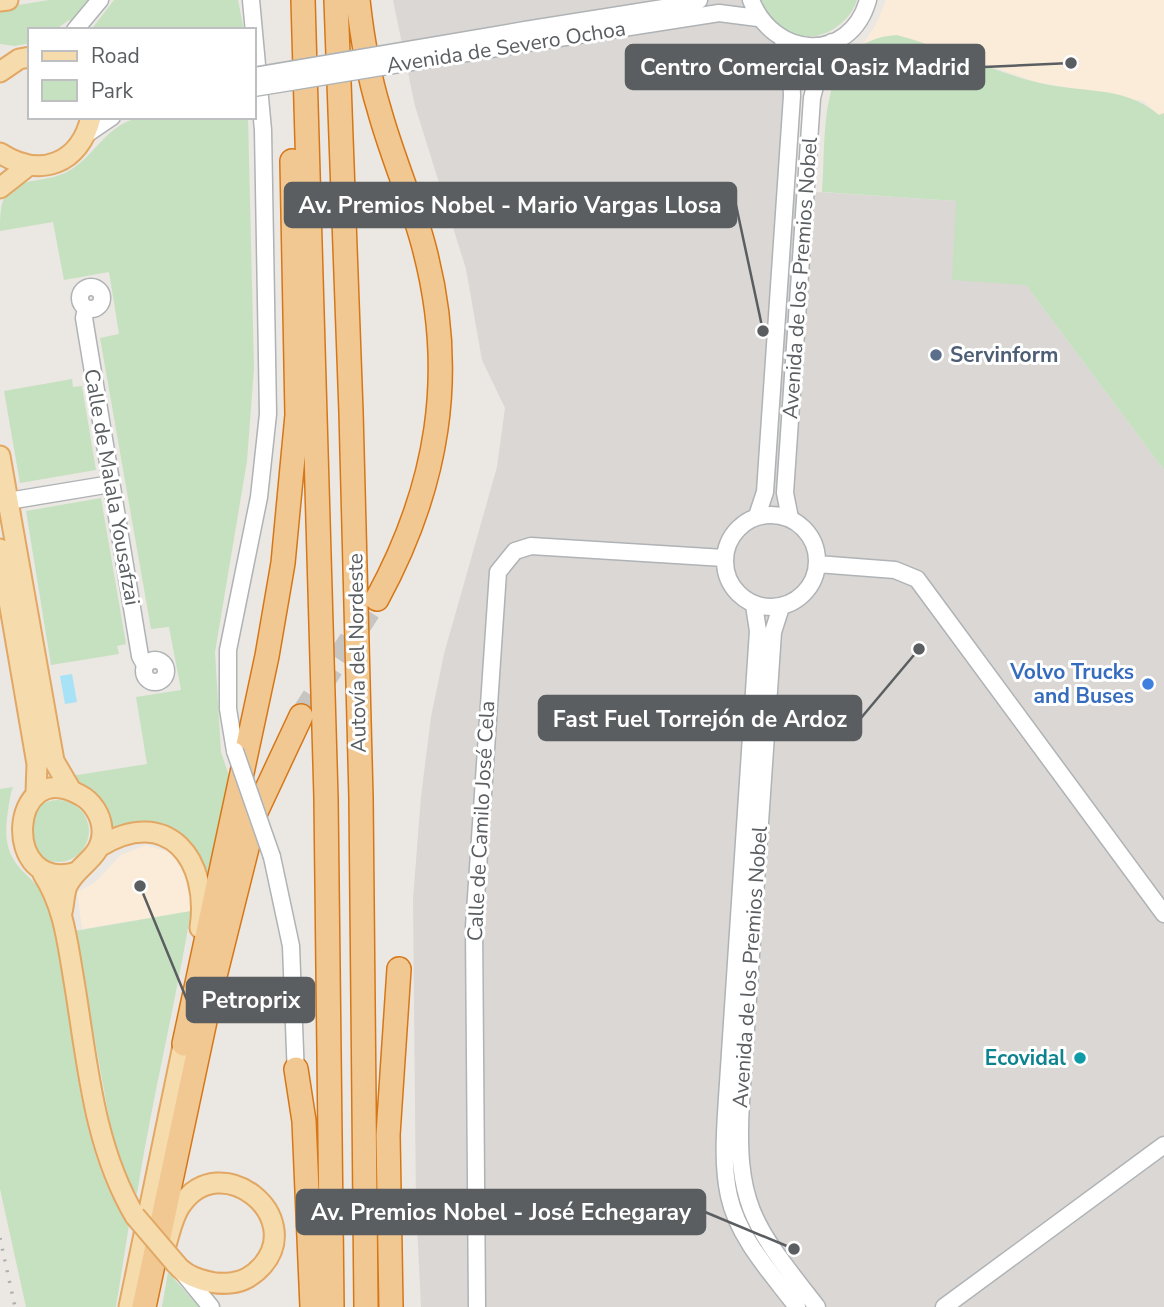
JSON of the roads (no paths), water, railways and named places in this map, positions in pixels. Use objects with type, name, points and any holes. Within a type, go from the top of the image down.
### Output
[{"type":"highway","points":[[184,1044],[267,656],[283,564],[297,415],[290,0]]},
{"type":"highway","name":"Autovía del Nordeste","points":[[303,0],[326,798],[332,1307]]},
{"type":"highway","name":"Autovía del Nordeste","points":[[336,0],[361,798],[366,1307]]},
{"type":"highway","points":[[358,0],[363,47],[379,110],[431,274],[437,301],[442,360],[440,412],[430,465],[403,548],[377,599]]},
{"type":"highway","points":[[144,1307],[240,873],[256,812],[301,716]]},
{"type":"highway","points":[[391,1307],[388,1135],[399,969]]},
{"type":"highway","points":[[296,1069],[304,1121],[312,1307]]},
{"type":"main road","points":[[0,1],[8,0]]},
{"type":"main road","points":[[0,72],[16,57]]},
{"type":"main road","points":[[0,153],[28,166],[50,165],[66,158],[89,126]]},
{"type":"main road","points":[[0,188],[28,166]]},
{"type":"main road","points":[[0,456],[54,761],[71,790]]},
{"type":"main road","points":[[0,549],[37,764],[36,793]]},
{"type":"main road","points":[[62,912],[67,887],[99,848],[102,830],[98,813],[87,798],[60,788],[36,793],[23,804],[15,819],[14,836],[18,852],[29,865],[43,874],[60,876],[77,872]]},
{"type":"main road","points":[[99,848],[121,835],[143,831],[169,837],[189,855],[201,881],[203,910],[184,1044],[129,1307]]},
{"type":"main road","points":[[43,874],[62,912],[99,1126],[110,1165],[135,1216],[177,1266],[204,1281],[220,1284],[238,1282],[254,1274],[267,1260],[273,1241],[272,1223],[264,1204],[239,1185],[223,1182],[191,1194],[180,1205],[171,1228],[149,1307]]},
{"type":"street","points":[[77,28],[100,0]]},
{"type":"street","points":[[251,0],[254,28]]},
{"type":"street","name":"Avenida de Severo Ochoa","points":[[256,88],[699,0]]},
{"type":"street","points":[[751,0],[758,18],[769,31],[783,41],[799,46],[832,42],[853,27],[868,0]]},
{"type":"street","name":"Avenida de Severo Ochoa","points":[[256,76],[526,36],[719,13],[758,18]]},
{"type":"street","name":"Avenida de los Premios Nobel","points":[[757,516],[765,492],[792,96],[791,68],[783,41]]},
{"type":"street","name":"Avenida de los Premios Nobel","points":[[790,518],[785,493],[812,98],[822,59],[832,42]]},
{"type":"street","points":[[256,54],[263,130],[268,414],[259,497],[228,650],[228,709],[236,751],[272,857],[291,946],[301,1307]]},
{"type":"street","points":[[89,126],[107,119]]},
{"type":"street","name":"Calle de Malala Yousafzai","points":[[86,308],[83,318],[140,656],[145,665]]},
{"type":"street","points":[[8,501],[111,484]]},
{"type":"street","points":[[774,514],[790,518],[811,537],[817,564],[814,578],[806,591],[781,607],[754,605],[731,586],[724,558],[734,532],[757,516],[774,514]]},
{"type":"street","name":"Calle de Camilo José Cela","points":[[477,1307],[474,927],[498,572],[515,551],[531,546],[724,558]]},
{"type":"street","points":[[817,564],[895,570],[917,579],[1164,914]]},
{"type":"street","name":"Avenida de los Premios Nobel","points":[[754,605],[758,631],[727,1098],[725,1171],[729,1198],[742,1231],[797,1307]]},
{"type":"street","name":"Avenida de los Premios Nobel","points":[[781,607],[773,632],[741,1101],[740,1171],[745,1197],[756,1224],[817,1307]]},
{"type":"street","points":[[944,1307],[1164,1145]]},
{"type":"street","points":[[177,1266],[211,1307]]},
{"type":"water","points":[[72,674],[77,702],[65,704],[60,676]]},
{"type":"tunnel","points":[[301,716],[377,599]]},
{"type":"railway","points":[[0,1238],[15,1307]]},
{"type":"place","name":"Centro Comercial Oasiz Madrid","points":[[1071,63]]},
{"type":"place","name":"Av. Premios Nobel - Mario Vargas Llosa","points":[[763,331]]},
{"type":"place","name":"Servinform","points":[[936,355]]},
{"type":"place","name":"Fast Fuel Torrejón de Ardoz","points":[[919,649]]},
{"type":"place","name":"Volvo Trucks and Buses","points":[[1148,684]]},
{"type":"place","name":"Petroprix","points":[[140,886]]},
{"type":"place","name":"Ecovidal","points":[[1080,1058]]},
{"type":"place","name":"Av. Premios Nobel - José Echegaray","points":[[794,1249]]}]
